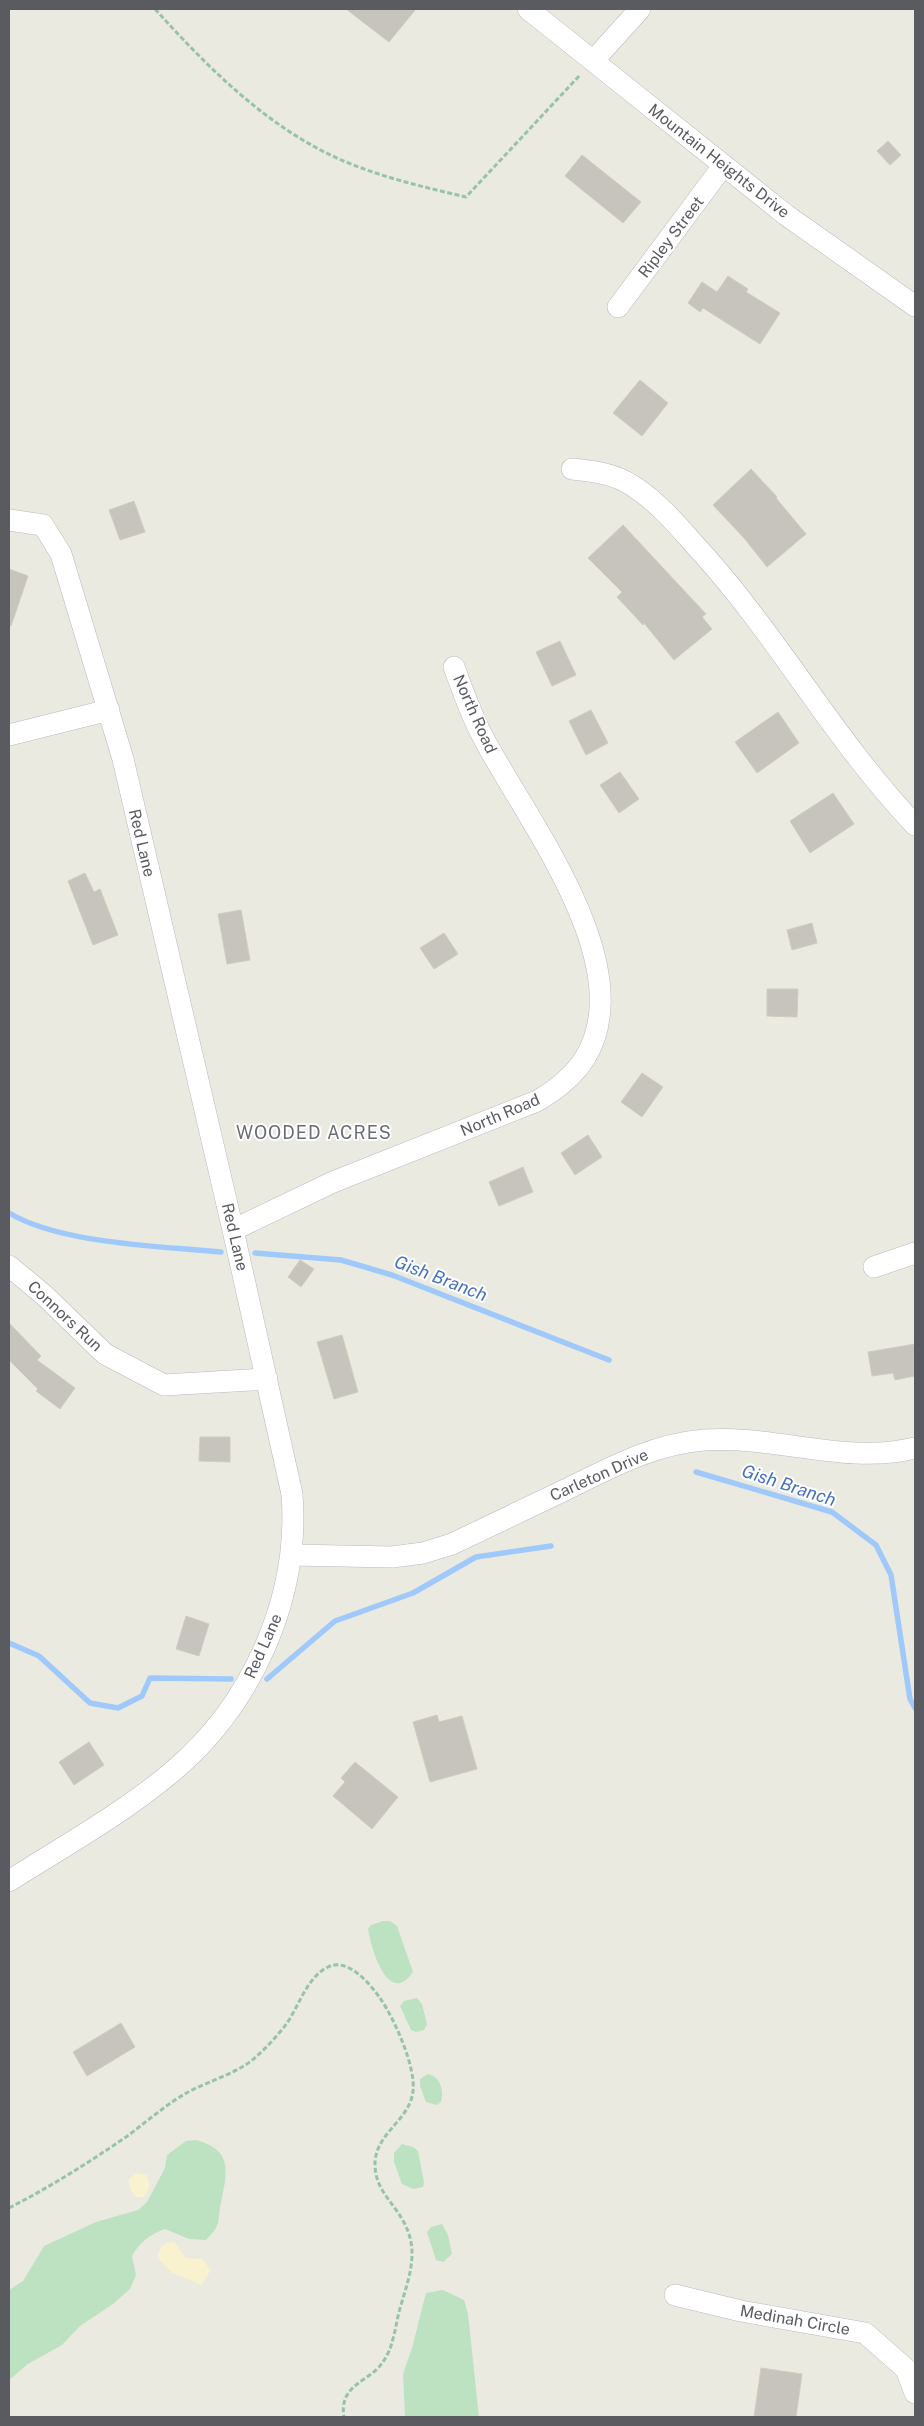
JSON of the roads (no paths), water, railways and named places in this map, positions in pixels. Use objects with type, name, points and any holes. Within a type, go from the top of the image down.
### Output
[{"type":"street","name":"Mountain Heights Drive","points":[[528,9],[786,215],[915,306]]},
{"type":"street","points":[[593,61],[640,9]]},
{"type":"street","name":"Ripley Street","points":[[618,307],[723,166]]},
{"type":"street","points":[[572,469],[595,471],[612,476],[633,486],[681,529],[728,582],[792,666],[860,762],[915,825]]},
{"type":"street","name":"Red Lane","points":[[9,520],[43,525],[61,554],[123,759],[267,1380],[292,1494],[294,1521],[291,1555],[280,1606],[267,1642],[242,1691],[221,1722],[201,1746],[173,1772],[134,1801],[9,1881]]},
{"type":"street","name":"North Road","points":[[233,1230],[334,1182],[537,1101],[557,1089],[574,1072],[585,1058],[594,1040],[600,996],[596,964],[585,924],[570,889],[483,737],[454,668]]},
{"type":"street","points":[[9,736],[108,710]]},
{"type":"street","points":[[874,1268],[915,1253]]},
{"type":"street","name":"Connors Run","points":[[9,1266],[44,1295],[105,1354],[164,1385],[267,1380]]},
{"type":"street","name":"Carleton Drive","points":[[291,1555],[392,1557],[422,1553],[452,1544],[635,1456],[668,1446],[702,1440],[737,1439],[852,1454],[878,1454],[915,1448]]},
{"type":"street","name":"Medinah Circle","points":[[676,2295],[741,2311],[865,2333],[906,2368],[915,2393]]},
{"type":"waterway","name":"Gish Branch","points":[[9,1213],[55,1231],[83,1237],[112,1242],[221,1252]]},
{"type":"waterway","name":"Gish Branch","points":[[255,1253],[341,1260],[392,1275],[609,1360]]},
{"type":"waterway","name":"Gish Branch","points":[[696,1472],[832,1512],[876,1545],[891,1575],[910,1699],[915,1708]]},
{"type":"waterway","points":[[267,1679],[335,1621],[413,1593],[476,1557],[551,1546]]},
{"type":"waterway","points":[[9,1643],[39,1656],[90,1703],[118,1708],[142,1696],[150,1678],[231,1679]]},
{"type":"district","name":"WOODED ACRES","points":[[314,1132]]}]
